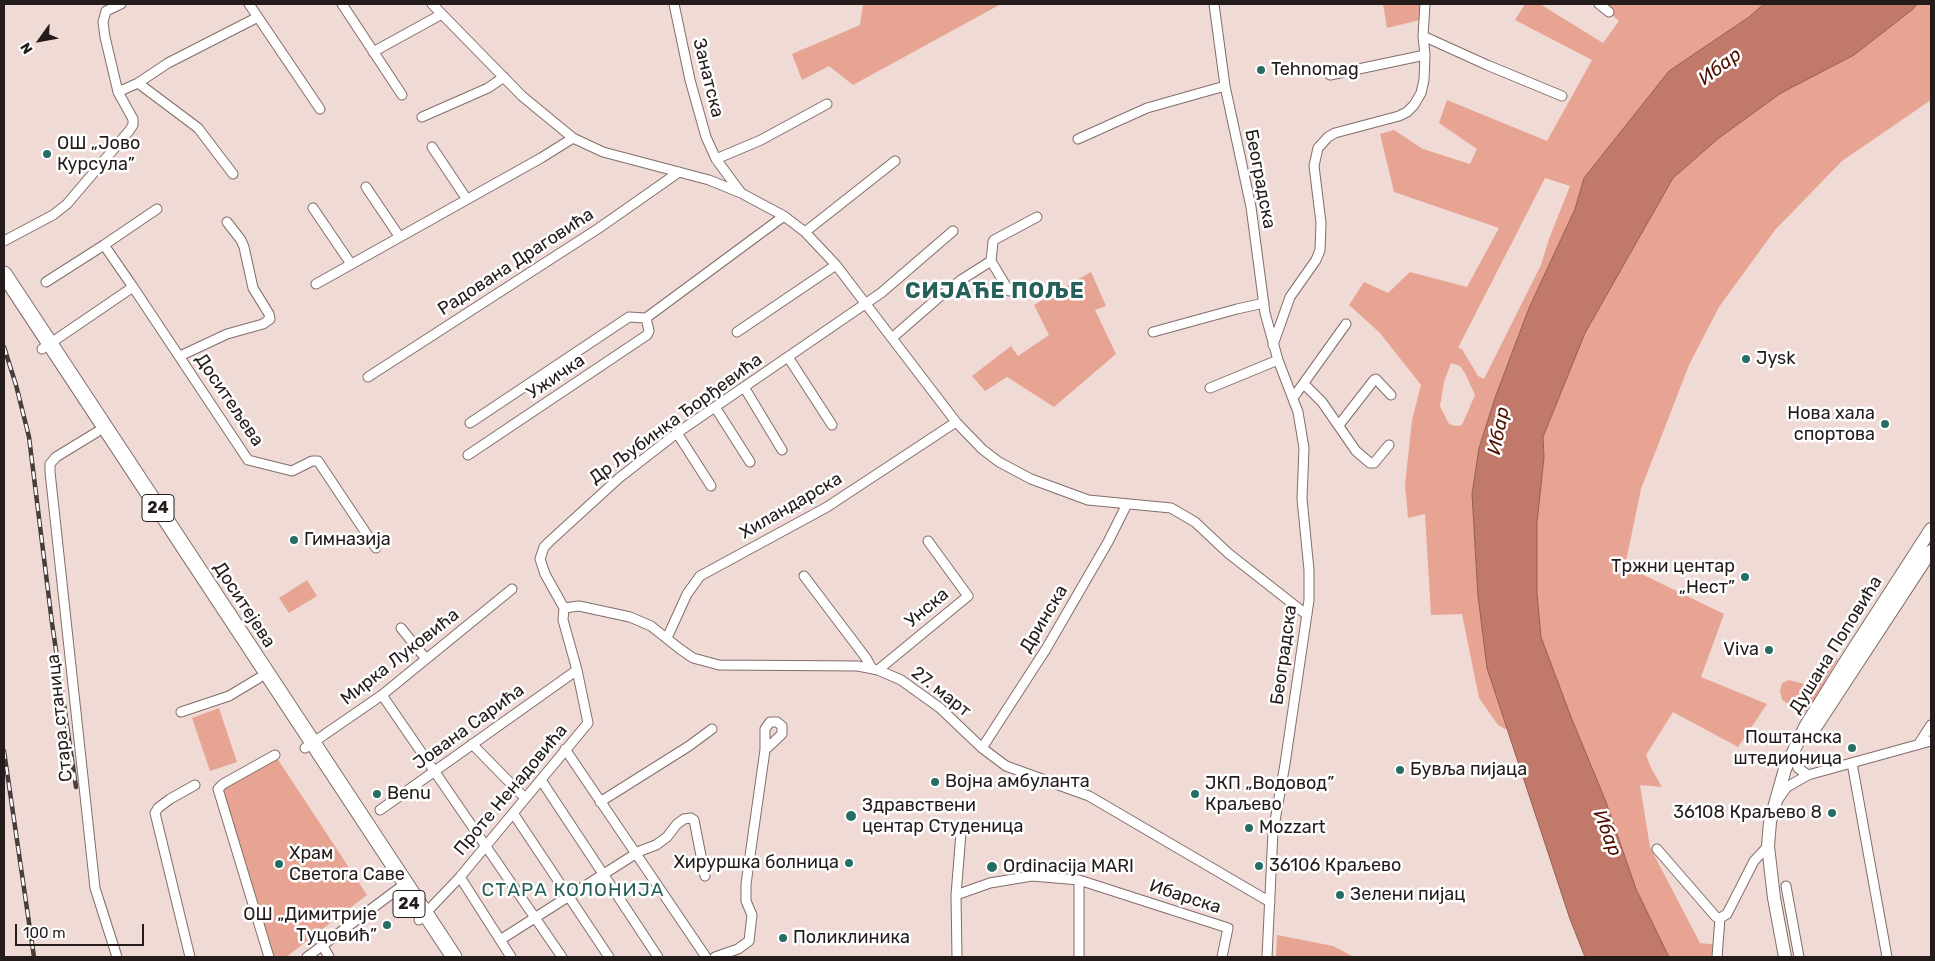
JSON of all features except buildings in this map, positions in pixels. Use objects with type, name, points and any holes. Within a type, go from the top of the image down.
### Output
[{"type":"main road","name":"Доситејева","points":[[4,274],[97,432],[259,678],[309,745]]},
{"type":"main road","name":"Доситејева","points":[[4,290],[46,346],[422,917],[444,957]]},
{"type":"main road","name":"Душана Поповића","points":[[1783,955],[1768,846],[1773,806],[1780,784],[1790,757],[1808,722],[1931,529]]},
{"type":"main road","name":"Душана Поповића","points":[[1780,784],[1931,551]]},
{"type":"main road","name":"Доситејева","points":[[377,849],[398,889],[454,957]]},
{"type":"street","points":[[4,241],[53,215],[67,204],[134,123],[118,92],[104,37],[103,22],[106,11],[121,4]]},
{"type":"street","points":[[249,4],[320,109]]},
{"type":"street","points":[[342,4],[402,95]]},
{"type":"street","points":[[432,4],[528,102],[573,138],[603,152],[679,172],[741,193],[784,216],[805,232],[836,265],[956,422],[982,449],[999,462],[1022,475],[1088,500],[1170,508],[1195,522],[1228,553],[1307,615]]},
{"type":"street","name":"Занатска","points":[[674,4],[706,137],[716,159],[741,193]]},
{"type":"street","name":"Београдска","points":[[1214,4],[1225,86],[1251,207],[1264,303],[1273,345],[1293,398],[1302,431],[1304,448],[1302,500],[1309,570],[1309,600],[1273,832],[1267,957]]},
{"type":"street","points":[[1273,345],[1290,298],[1316,260],[1320,250],[1321,223],[1314,166],[1318,148],[1328,137],[1335,134],[1399,116],[1411,109],[1418,100],[1423,87],[1425,4]]},
{"type":"street","points":[[1599,4],[1609,12]]},
{"type":"street","points":[[373,52],[442,14]]},
{"type":"street","points":[[118,92],[176,59],[258,17]]},
{"type":"street","points":[[1423,36],[1486,66],[1562,96]]},
{"type":"street","points":[[1330,75],[1425,55]]},
{"type":"street","points":[[422,117],[488,88],[504,77]]},
{"type":"street","points":[[138,82],[198,128],[233,174]]},
{"type":"street","points":[[1078,139],[1146,108],[1225,86]]},
{"type":"street","points":[[716,159],[761,140],[827,104]]},
{"type":"street","points":[[316,284],[466,198],[541,158],[573,138]]},
{"type":"street","points":[[432,147],[466,198]]},
{"type":"street","points":[[805,232],[895,161]]},
{"type":"street","points":[[718,184],[724,178],[724,170]]},
{"type":"street","name":"Радована Драговића","points":[[368,376],[591,234],[679,172]]},
{"type":"street","points":[[366,187],[399,236]]},
{"type":"street","points":[[313,208],[351,264]]},
{"type":"street","points":[[46,282],[157,209]]},
{"type":"street","name":"Ужичка","points":[[470,423],[629,317],[646,318],[784,216]]},
{"type":"street","points":[[1009,291],[992,261],[993,242],[1036,217]]},
{"type":"street","points":[[180,356],[227,334],[263,324],[270,319],[269,314],[253,288],[244,247],[227,222]]},
{"type":"street","name":"Др Љубинка Ђорђевића","points":[[564,608],[545,574],[540,559],[544,547],[602,492],[677,434],[896,282],[953,230]]},
{"type":"street","name":"Доситељева","points":[[104,245],[248,460],[292,471],[312,461],[318,461],[376,548]]},
{"type":"street","points":[[892,338],[945,292],[992,261]]},
{"type":"street","points":[[737,332],[836,265]]},
{"type":"street","points":[[46,346],[133,287]]},
{"type":"street","points":[[1153,332],[1264,303]]},
{"type":"street","name":"Ужичка","points":[[468,455],[647,334],[649,331],[646,318]]},
{"type":"street","points":[[1293,398],[1346,324]]},
{"type":"street","points":[[788,358],[832,425]]},
{"type":"street","points":[[1210,388],[1278,360]]},
{"type":"street","points":[[1339,425],[1374,380],[1376,379],[1391,395]]},
{"type":"street","points":[[1304,384],[1322,402],[1356,451],[1370,463],[1374,463],[1389,445]]},
{"type":"street","points":[[744,387],[782,450]]},
{"type":"street","points":[[715,407],[750,462]]},
{"type":"street","name":"Хиландарска","points":[[667,638],[686,594],[706,571],[759,545],[827,507],[956,422]]},
{"type":"street","name":"Стара станица","points":[[97,432],[56,457],[50,464],[50,472],[95,888],[117,957]]},
{"type":"street","points":[[677,434],[711,486]]},
{"type":"street","name":"Дринска","points":[[982,748],[1046,649],[1108,542],[1127,504]]},
{"type":"street","name":"Унска","points":[[874,669],[968,596],[928,541]]},
{"type":"street","points":[[804,576],[874,669]]},
{"type":"street","name":"Мирка Луковића","points":[[309,745],[382,695],[512,589]]},
{"type":"street","name":"27. март","points":[[564,608],[578,606],[625,615],[650,626],[693,658],[719,665],[874,669],[901,680],[940,708],[982,748],[1006,766],[1089,796],[1270,902]]},
{"type":"street","name":"Проте Ненадовића","points":[[422,917],[460,878],[588,723],[577,670],[563,620],[564,608]]},
{"type":"street","points":[[401,628],[426,659]]},
{"type":"street","name":"Јована Сарића","points":[[380,810],[577,670]]},
{"type":"street","points":[[181,712],[229,696],[259,678]]},
{"type":"street","points":[[382,695],[562,957]]},
{"type":"street","points":[[1920,742],[1931,725]]},
{"type":"street","points":[[600,802],[689,746],[712,728]]},
{"type":"street","points":[[1773,806],[1787,787],[1808,775],[1920,742],[1931,741]]},
{"type":"street","points":[[472,744],[525,798]]},
{"type":"street","points":[[566,749],[706,957]]},
{"type":"street","points":[[715,957],[744,946],[749,941],[752,915],[746,901],[746,884],[766,750]]},
{"type":"street","points":[[269,957],[218,789],[223,784],[274,755]]},
{"type":"street","points":[[1795,760],[1798,768],[1808,775]]},
{"type":"street","points":[[1852,763],[1887,957]]},
{"type":"street","points":[[541,780],[658,957]]},
{"type":"street","points":[[190,957],[155,813],[158,808],[170,799],[196,786]]},
{"type":"street","points":[[513,813],[609,957]]},
{"type":"street","points":[[500,940],[636,854],[656,845],[668,837],[677,824],[684,819],[691,818],[695,824],[705,876]]},
{"type":"street","points":[[957,957],[956,895],[961,833]]},
{"type":"street","points":[[1720,918],[1727,914],[1754,861],[1768,846]]},
{"type":"street","points":[[1657,849],[1705,905],[1716,917],[1720,918]]},
{"type":"street","name":"Ибарска","points":[[956,895],[990,883],[1032,876],[1079,880],[1228,928],[1222,957]]},
{"type":"street","points":[[460,878],[511,957]]},
{"type":"street","points":[[1079,880],[1079,957]]},
{"type":"street","points":[[1786,886],[1799,957]]},
{"type":"street","points":[[307,957],[398,889]]},
{"type":"street","points":[[1717,957],[1720,918]]},
{"type":"street","points":[[323,946],[329,957]]},
{"type":"shaded area","points":[[863,4],[1001,4],[853,85],[829,66],[802,80],[792,54],[860,25]]},
{"type":"shaded area","points":[[1383,4],[1425,4],[1424,19],[1387,28]]},
{"type":"shaded area","points":[[1525,4],[1540,4],[1603,43],[1619,21],[1599,4],[1764,4],[1749,17],[1669,71],[1584,178],[1575,209],[1529,308],[1495,398],[1479,448],[1472,494],[1478,596],[1487,668],[1507,728],[1505,729],[1498,725],[1479,698],[1462,614],[1431,615],[1425,514],[1408,518],[1405,485],[1412,420],[1421,385],[1380,333],[1349,305],[1364,282],[1388,293],[1410,272],[1467,287],[1499,228],[1394,192],[1380,134],[1394,130],[1423,149],[1470,164],[1477,149],[1439,123],[1447,100],[1547,141],[1592,60],[1515,20]],"holes":[[[1545,178],[1570,186],[1541,265],[1484,379],[1478,376],[1462,349],[1458,348]],[[1451,363],[1460,366],[1475,395],[1462,425],[1456,426],[1449,424],[1440,406],[1444,382]]]},
{"type":"shaded area","points":[[1917,4],[1931,4],[1931,100],[1842,161],[1775,230],[1719,307],[1689,365],[1641,489],[1625,566],[1724,614],[1701,677],[1767,704],[1738,747],[1673,712],[1646,755],[1662,787],[1640,785],[1650,847],[1700,943],[1718,945],[1724,957],[1669,957],[1636,889],[1606,802],[1541,637],[1537,594],[1537,523],[1544,457],[1543,437],[1584,335],[1673,178],[1719,138],[1781,93],[1854,55]]},
{"type":"shaded area","points":[[1091,272],[1106,306],[1095,310],[1116,354],[1054,407],[1007,377],[985,391],[972,376],[1011,346],[1018,356],[1049,335],[1034,305]]},
{"type":"shaded area","points":[[307,580],[317,596],[289,613],[279,598]]},
{"type":"shaded area","points":[[1835,658],[1838,659],[1810,713],[1782,700],[1780,691],[1782,683],[1789,680],[1805,684],[1814,682],[1822,677]]},
{"type":"shaded area","points":[[219,708],[237,762],[210,771],[192,718]]},
{"type":"shaded area","points":[[275,755],[367,895],[286,957],[269,957],[218,789]]},
{"type":"shaded area","points":[[1277,935],[1333,946],[1354,957],[1276,957]]},
{"type":"water","name":"Ибар","points":[[1764,4],[1917,4],[1854,55],[1781,93],[1719,138],[1673,178],[1585,333],[1543,437],[1544,457],[1537,523],[1537,594],[1541,637],[1606,802],[1636,889],[1669,957],[1585,957],[1570,919],[1487,668],[1478,596],[1472,494],[1479,448],[1495,398],[1529,308],[1575,209],[1584,178],[1669,71],[1749,17]]},
{"type":"railway","points":[[4,347],[29,437],[52,623],[76,787]]},
{"type":"railway","points":[[4,751],[34,957]]},
{"type":"place","name":"Tehnomag","points":[[1261,70]]},
{"type":"place","name":"ОШ „Јово Курсула”","points":[[47,154]]},
{"type":"place","name":"Jysk","points":[[1746,359]]},
{"type":"place","name":"Нова хала спортова","points":[[1885,424]]},
{"type":"place","name":"Гимназија","points":[[294,540]]},
{"type":"place","name":"Тржни центар „Нест”","points":[[1745,577]]},
{"type":"place","name":"Viva","points":[[1769,650]]},
{"type":"place","name":"Поштанска штедионица","points":[[1852,748]]},
{"type":"place","name":"Бувља пијаца","points":[[1400,770]]},
{"type":"place","name":"Војна амбуланта","points":[[935,782]]},
{"type":"place","name":"Benu","points":[[377,794]]},
{"type":"place","name":"ЈКП „Водовод” Краљево","points":[[1195,794]]},
{"type":"place","name":"36108 Краљево 8","points":[[1832,813]]},
{"type":"place","name":"Здравствени центар Студеница","points":[[851,816]]},
{"type":"place","name":"Mozzart","points":[[1249,828]]},
{"type":"place","name":"Хируршка болница","points":[[849,863]]},
{"type":"place","name":"Храм Светога Саве","points":[[279,864]]},
{"type":"place","name":"36106 Краљево","points":[[1259,866]]},
{"type":"place","name":"Ordinacija MARI","points":[[992,867]]},
{"type":"place","name":"Зелени пијац","points":[[1340,895]]},
{"type":"place","name":"ОШ „Димитрије Туцовић”","points":[[387,925]]},
{"type":"place","name":"Поликлиника","points":[[783,938]]},
{"type":"district","name":"СИЈАЋЕ ПОЉЕ","points":[[995,292]]},
{"type":"district","name":"СТАРА КОЛОНИЈА","points":[[573,891]]}]
